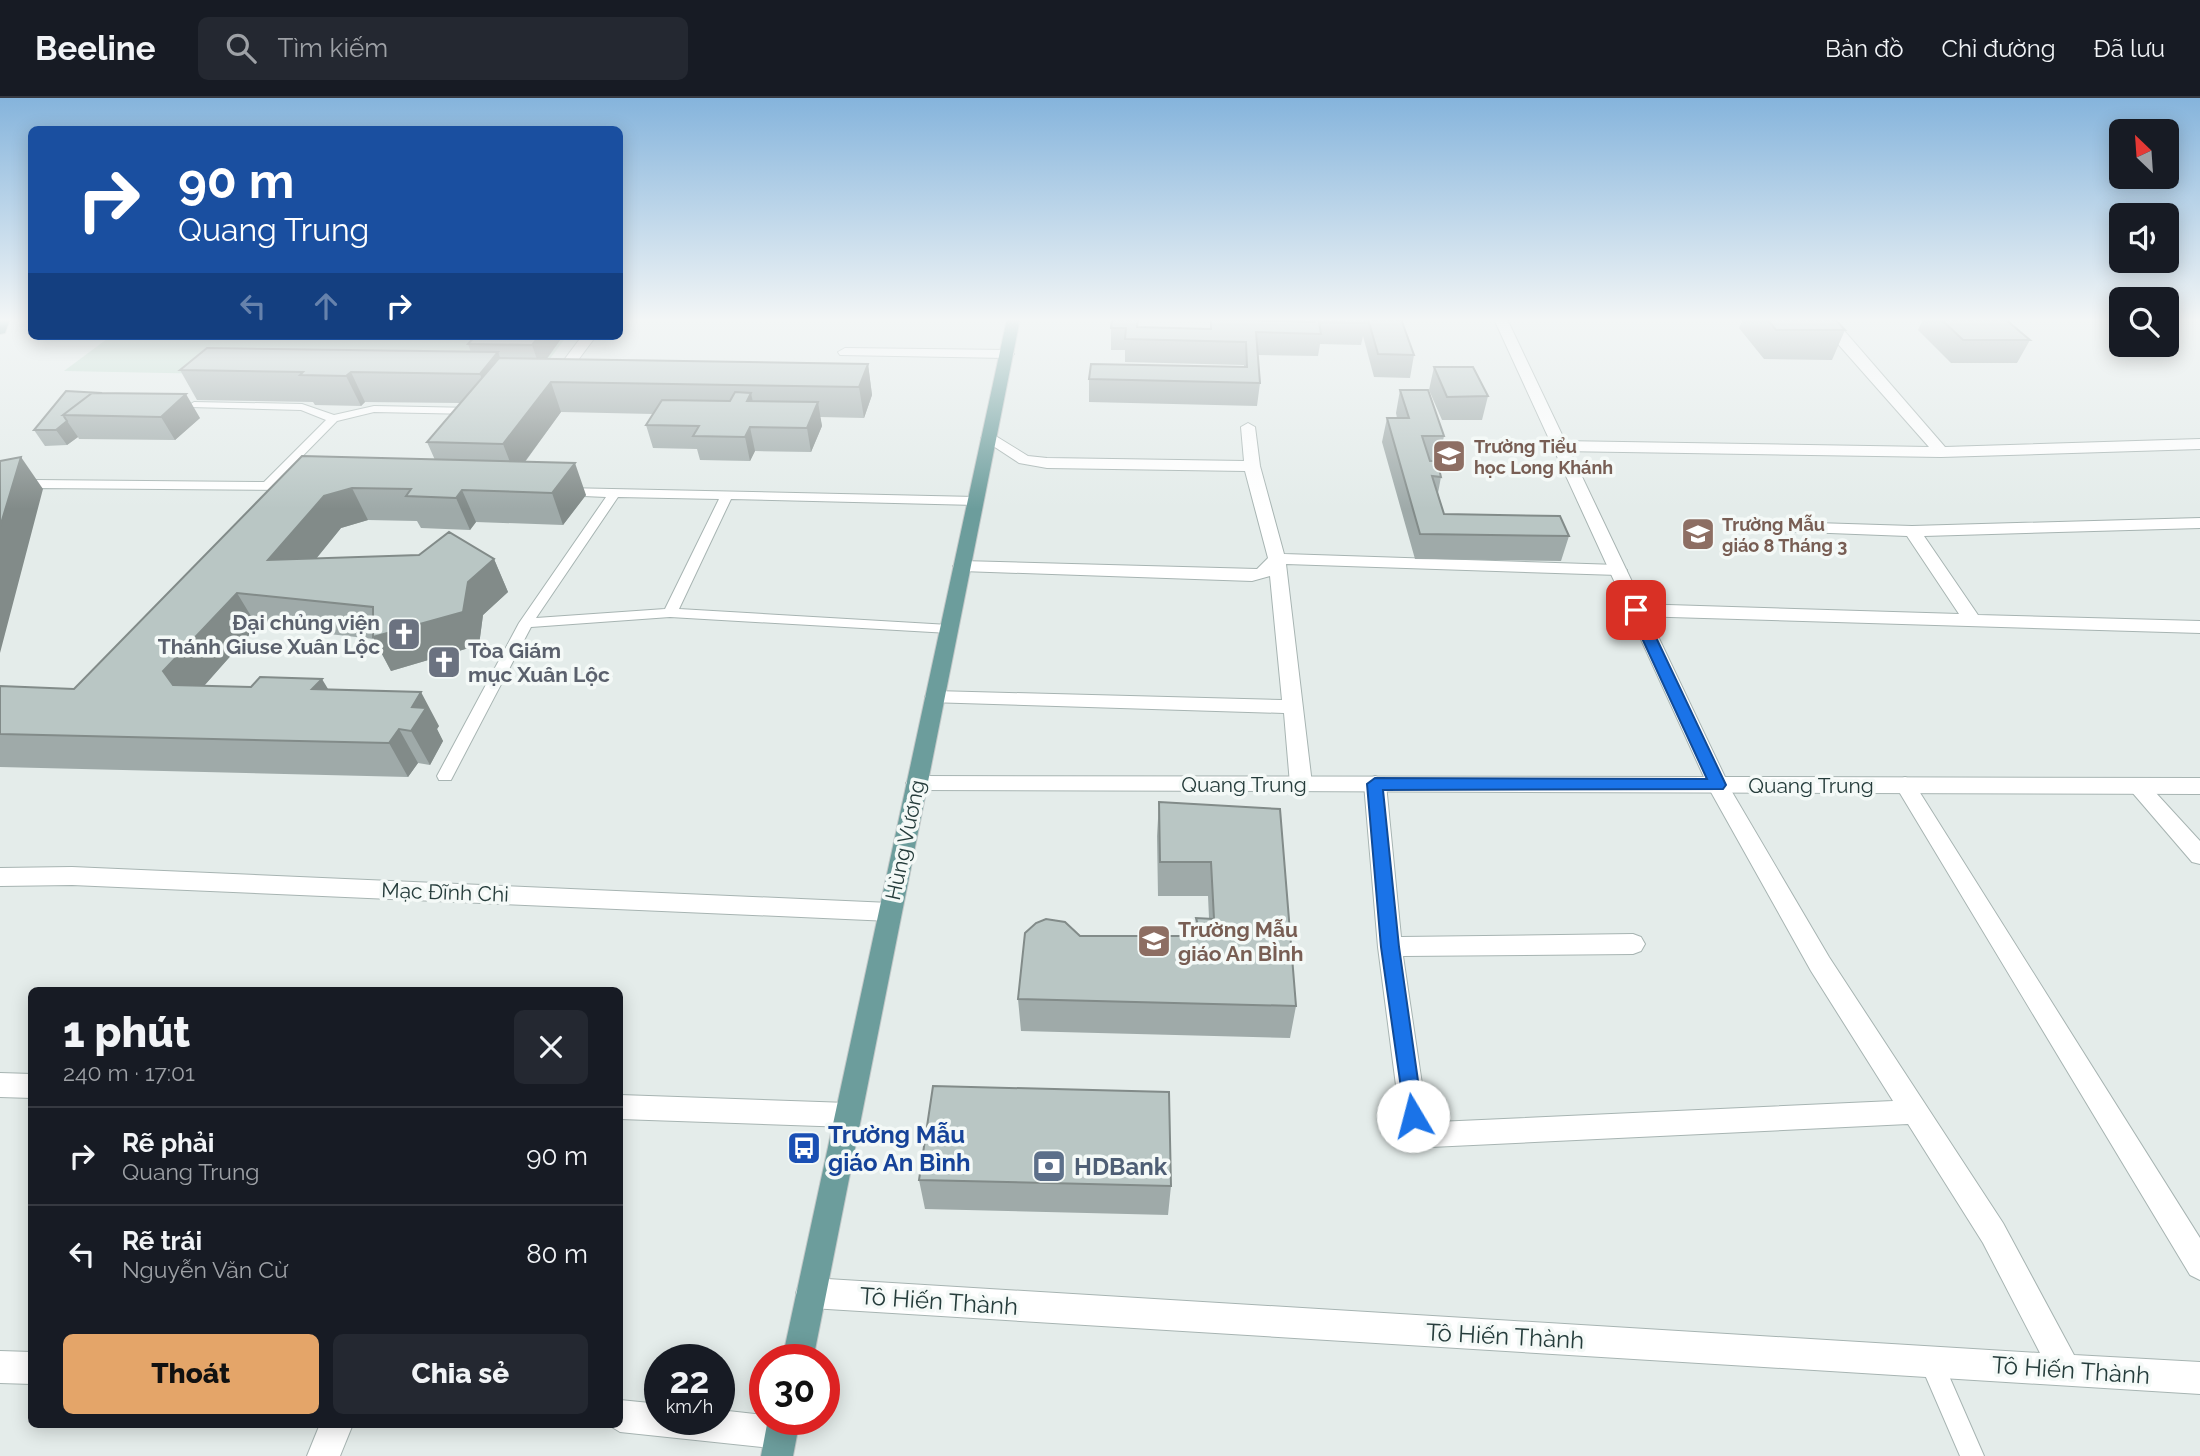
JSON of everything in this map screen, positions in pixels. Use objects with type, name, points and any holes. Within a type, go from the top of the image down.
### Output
[{"type":"main road","name":"Hùng Vương","points":[[800,1344],[1001,382]]},
{"type":"street","points":[[1529,382],[1718,785],[1820,964],[1993,1233],[2066,1371]]},
{"type":"street","points":[[1880,382],[1941,452]]},
{"type":"street","points":[[1248,427],[1252,466],[1278,559],[1301,784]]},
{"type":"street","points":[[989,438],[1024,460],[1047,463],[1252,466]]},
{"type":"street","points":[[1559,446],[1941,452],[2200,444]]},
{"type":"street","points":[[1784,527],[1912,531],[2200,523]]},
{"type":"street","points":[[1912,531],[1972,620]]},
{"type":"street","points":[[962,566],[1252,576],[1262,573],[1278,559],[1618,570]]},
{"type":"street","points":[[1636,610],[2200,627]]},
{"type":"street","points":[[935,697],[1292,706]]},
{"type":"street","name":"Quang Trung","points":[[917,783],[2200,786]]},
{"type":"street","points":[[1375,784],[1390,947],[1413,1116],[1420,1127],[1430,1135],[1913,1112]]},
{"type":"street","points":[[1905,785],[2200,1265]]},
{"type":"street","points":[[2138,786],[2200,856]]},
{"type":"street","name":"Mạc Đĩnh Chi","points":[[0,877],[86,877],[890,912]]},
{"type":"street","points":[[1390,947],[1633,944]]},
{"type":"street","points":[[0,1085],[28,1086]]},
{"type":"street","points":[[623,1107],[848,1115]]},
{"type":"street","name":"Tô Hiến Thành","points":[[811,1293],[2200,1378]]},
{"type":"street","points":[[0,1367],[28,1368]]},
{"type":"street","points":[[623,1416],[781,1436]]},
{"type":"street","points":[[323,1456],[335,1428]]},
{"type":"lane","points":[[194,405],[302,407],[333,419]]},
{"type":"lane","points":[[267,486],[333,419],[374,409],[474,411]]},
{"type":"lane","points":[[0,490],[36,484],[307,486],[289,505]]},
{"type":"lane","points":[[545,491],[976,501]]},
{"type":"lane","points":[[445,776],[526,622],[614,493]]},
{"type":"lane","points":[[670,613],[726,497]]},
{"type":"lane","points":[[526,622],[670,613],[949,629]]},
{"type":"lane","points":[[1931,1361],[1972,1456]]},
{"type":"building","points":[[478,382],[551,382],[503,444],[427,442]]},
{"type":"building","points":[[574,382],[861,382],[859,387]]},
{"type":"building","points":[[1441,382],[1481,382],[1488,396],[1447,397]]},
{"type":"building","points":[[1400,390],[1428,390],[1444,436],[1422,436],[1430,461],[1437,461],[1441,477],[1432,476],[1444,514],[1560,516],[1569,536],[1420,534],[1387,418],[1409,418]]},
{"type":"building","points":[[66,391],[102,393],[92,393],[63,415],[67,421],[56,430],[34,430]]},
{"type":"building","points":[[735,392],[751,393],[747,401],[818,402],[807,428],[750,427],[745,437],[693,436],[699,426],[646,425],[662,400],[730,401]]},
{"type":"building","points":[[92,393],[186,394],[161,417],[63,415]]},
{"type":"building","points":[[302,456],[575,463],[552,493],[462,490],[456,498],[406,496],[411,489],[352,488],[324,496],[268,560],[419,555],[449,532],[494,559],[468,582],[463,612],[373,637],[373,607],[237,593],[163,671],[173,685],[251,687],[260,677],[322,679],[312,689],[421,692],[412,707],[426,708],[411,731],[399,729],[389,743],[0,734],[0,686],[74,689]]},
{"type":"building","points":[[21,457],[0,527],[0,461]]},
{"type":"building","points":[[1159,802],[1280,809],[1296,1006],[1018,999],[1025,933],[1036,923],[1046,919],[1065,922],[1080,936],[1201,936],[1196,918],[1214,919],[1211,862],[1160,862]]},
{"type":"building","name":"HDBank","points":[[933,1086],[1169,1092],[1171,1186],[919,1180]]},
{"type":"place","name":"Trường Tiểu học Long Khánh","points":[[1449,456]]},
{"type":"place","name":"Trường Mẫu giáo 8 Tháng 3","points":[[1698,534]]},
{"type":"place","name":"Đại chủng viện Thánh Giuse Xuân Lộc","points":[[404,634]]},
{"type":"place","name":"Tòa Giám mục Xuân Lộc","points":[[444,662]]},
{"type":"place","name":"Trường Mẫu giáo An BÌnh","points":[[1154,941]]},
{"type":"place","name":"Trường Mẫu giáo An Bình","points":[[804,1148]]},
{"type":"place","name":"HDBank","points":[[1049,1166]]},
{"type":"route","points":[[1413,1116],[1390,947],[1375,784],[1718,785],[1636,610]]}]
